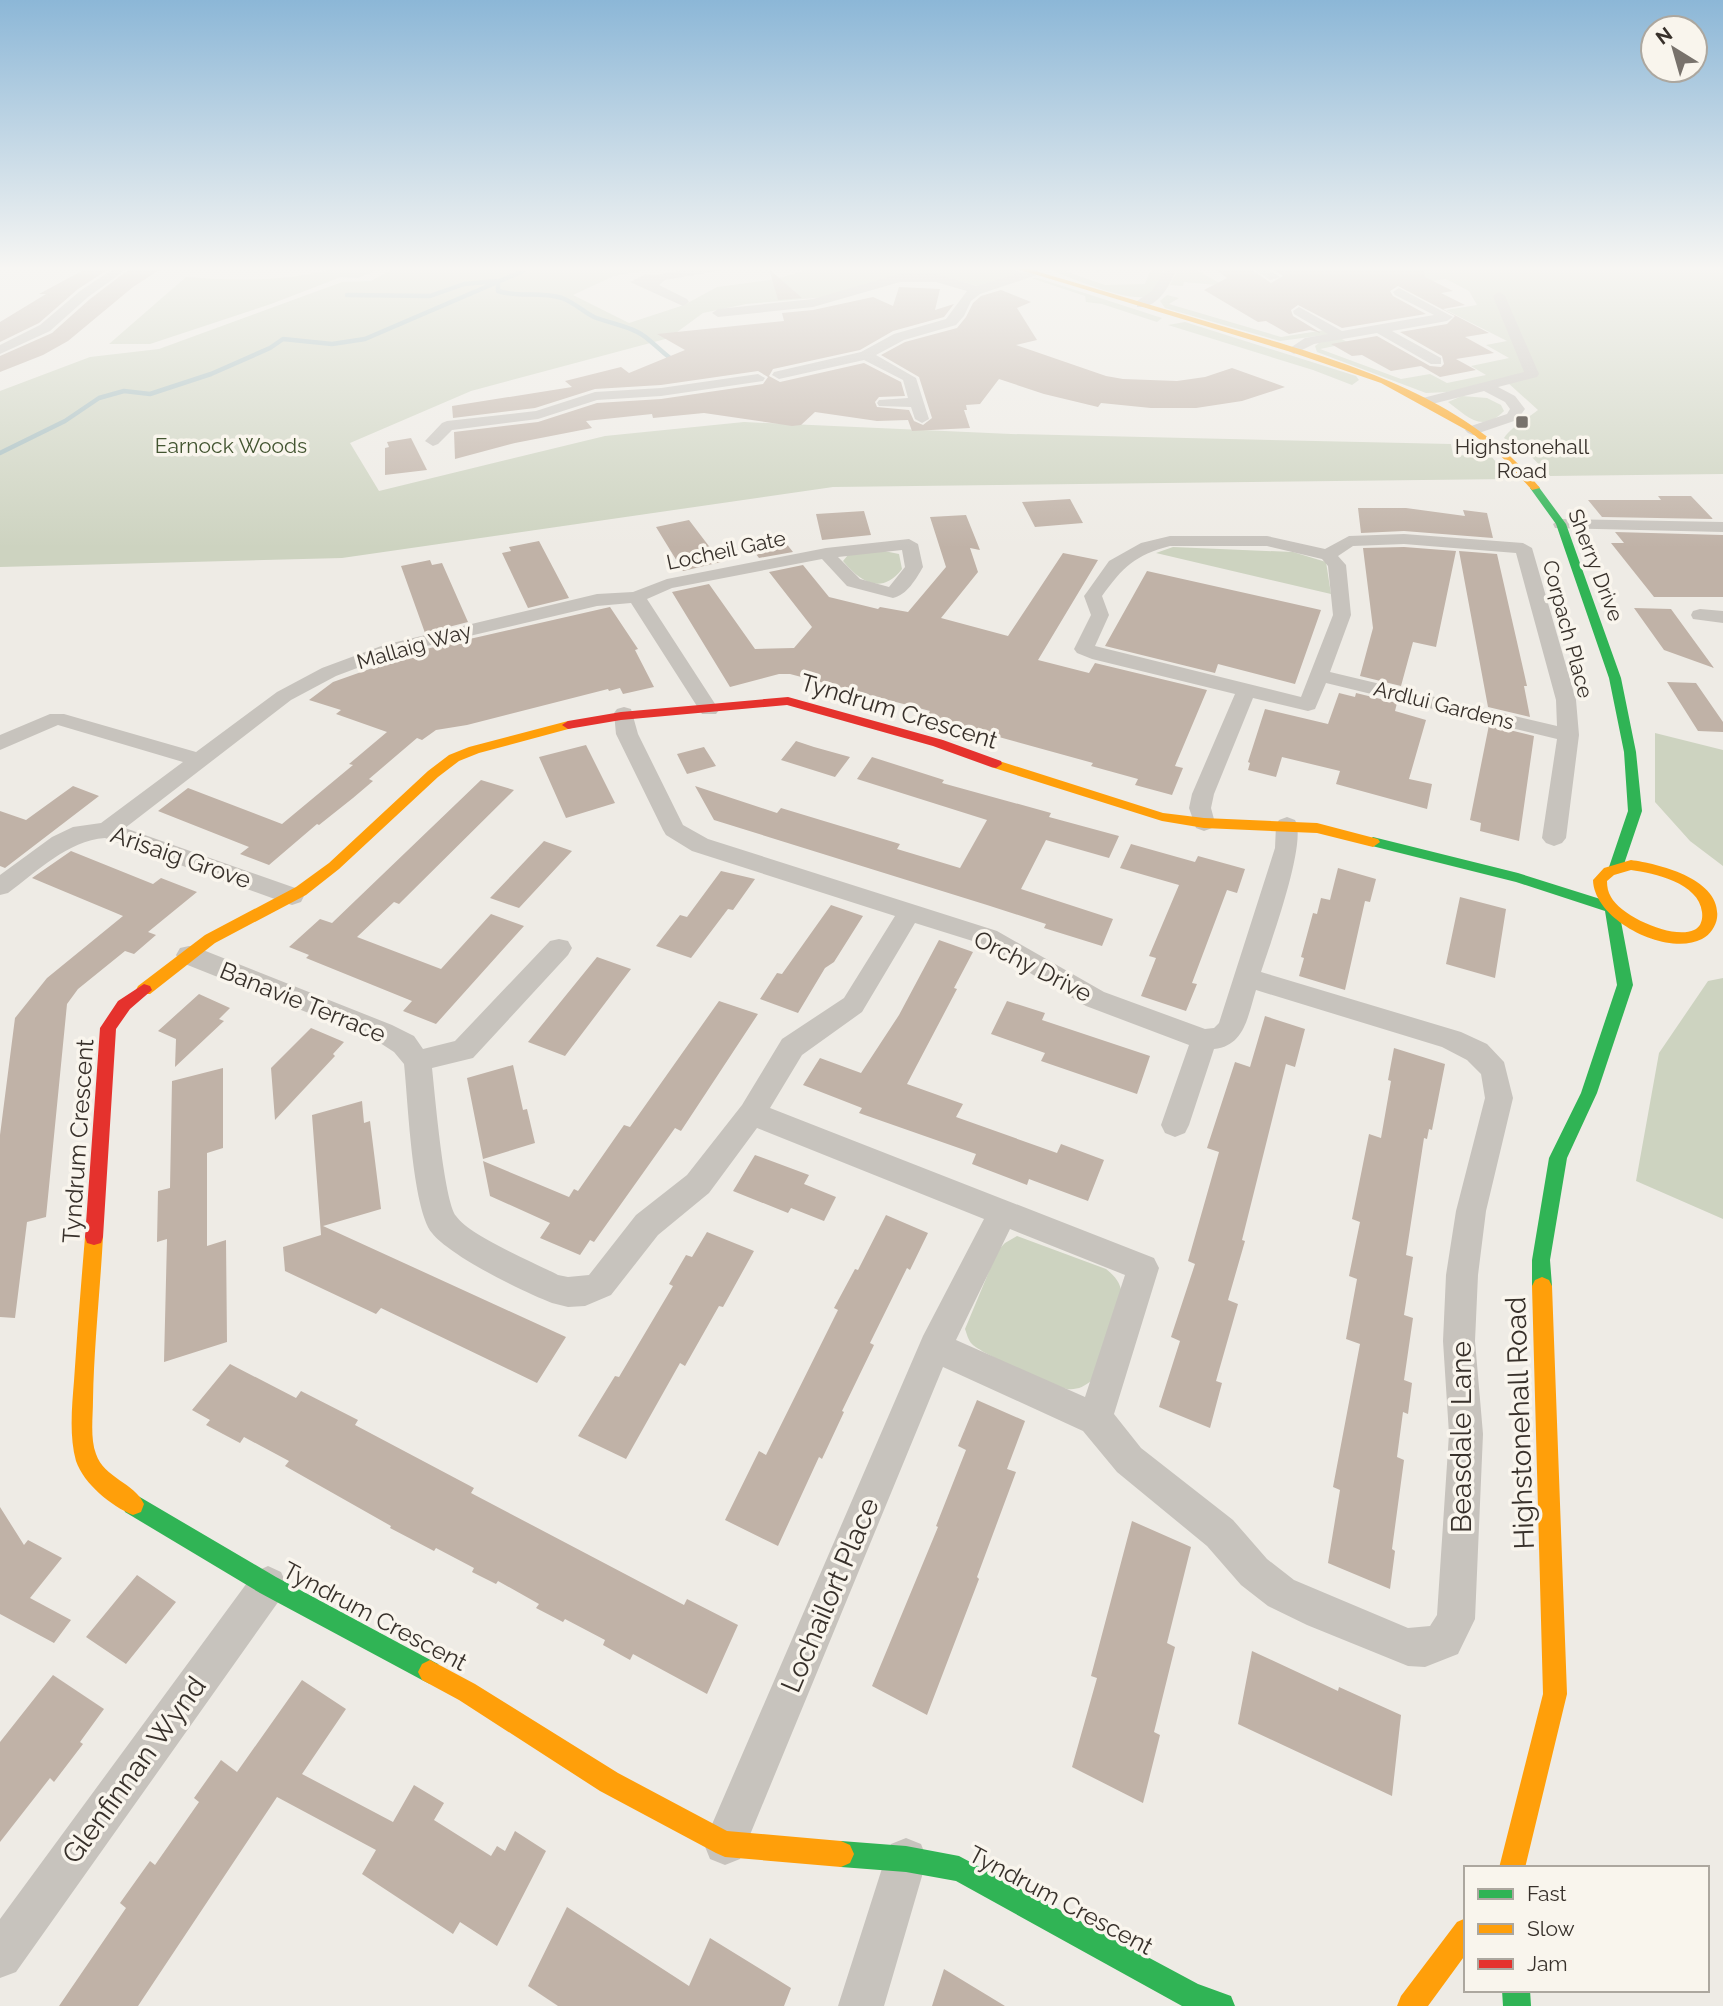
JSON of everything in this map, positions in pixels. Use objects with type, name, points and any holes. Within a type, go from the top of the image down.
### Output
[{"type":"street","points":[[432,419],[447,426],[538,415],[595,396],[661,392],[758,378],[763,373],[779,374],[840,361]]},
{"type":"street","points":[[876,361],[909,378],[922,419]]},
{"type":"street","name":"Sherry Drive","points":[[1325,361],[1384,381],[1473,430],[1504,454],[1532,483],[1561,524],[1615,678],[1630,752],[1639,817],[1611,870]]},
{"type":"street","points":[[1424,401],[1532,374],[1526,361]]},
{"type":"street","points":[[1473,430],[1512,417],[1518,409],[1510,399],[1487,387]]},
{"type":"street","points":[[884,403],[916,402]]},
{"type":"street","points":[[433,441],[447,426]]},
{"type":"street","points":[[1561,524],[1723,527]]},
{"type":"street","name":"Corpach Place","points":[[1328,555],[1349,541],[1404,539],[1523,548],[1566,700],[1568,735],[1554,838]]},
{"type":"street","points":[[1170,541],[1267,541],[1328,555],[1337,565],[1342,615],[1308,705],[1084,649],[1100,615],[1093,596],[1115,565],[1147,547],[1170,541]]},
{"type":"street","name":"Locheil Gate","points":[[636,597],[667,584],[826,553]]},
{"type":"street","points":[[636,597],[709,710]]},
{"type":"street","name":"Mallaig Way","points":[[107,830],[284,696],[329,672],[378,653],[597,600],[636,597]]},
{"type":"street","points":[[1700,615],[1723,617]]},
{"type":"street","name":"Ardlui Gardens","points":[[1321,676],[1568,735]]},
{"type":"street","points":[[1204,823],[1200,808],[1203,794],[1246,691]]},
{"type":"street","name":"Tyndrum Crescent","points":[[1220,2006],[1198,2001],[959,1869],[906,1859],[725,1844],[610,1782],[467,1692],[268,1585],[109,1489],[85,1459],[82,1427],[108,1027],[124,1005],[210,939],[292,896],[334,866],[433,774],[454,758],[507,741],[624,713],[709,710],[765,701],[788,701],[938,743],[1056,785],[1162,817],[1204,823],[1317,828],[1518,878],[1610,909],[1641,930],[1662,936],[1681,937]]},
{"type":"street","name":"Orchy Drive","points":[[624,713],[627,734],[674,830],[700,845],[909,914],[988,937],[1095,999],[1204,1040]]},
{"type":"street","points":[[0,743],[57,718],[200,760]]},
{"type":"street","points":[[1175,1125],[1204,1040],[1221,1038],[1231,1028],[1287,848],[1287,825]]},
{"type":"street","name":"Arisaig Grove","points":[[0,887],[61,843],[81,832],[107,830],[292,896]]},
{"type":"street","points":[[1666,856],[1682,879],[1696,889],[1723,898]]},
{"type":"street","name":"Tyndrum Crescent","points":[[1518,878],[1574,875],[1647,866],[1682,879]]},
{"type":"street","name":"Highstonehall Road","points":[[1512,1866],[1555,1694],[1541,1260],[1558,1158],[1589,1093],[1625,985],[1610,909],[1600,894],[1599,882],[1611,870]]},
{"type":"street","points":[[1696,889],[1711,911],[1710,922],[1704,931]]},
{"type":"street","points":[[559,948],[463,1050],[418,1062],[433,1191],[441,1222],[457,1238],[552,1288],[568,1292],[585,1291],[600,1285],[647,1225],[698,1184],[752,1113],[792,1047],[853,1005],[909,914]]},
{"type":"street","points":[[1662,953],[1681,937],[1704,931],[1723,931]]},
{"type":"street","name":"Banavie Terrace","points":[[189,955],[383,1032],[404,1044],[418,1062]]},
{"type":"street","name":"Highstonehall Road","points":[[1625,985],[1643,969]]},
{"type":"street","name":"Beasdale Lane","points":[[1095,1419],[1129,1460],[1220,1533],[1254,1572],[1281,1593],[1320,1612],[1408,1647],[1425,1648],[1444,1640],[1456,1619],[1461,1552],[1466,1434],[1460,1341],[1462,1275],[1471,1211],[1499,1098],[1494,1070],[1477,1052],[1451,1039],[1248,978]]},
{"type":"street","points":[[752,1113],[1143,1268],[1095,1419],[935,1347]]},
{"type":"street","name":"Lochailort Place","points":[[725,1844],[935,1347],[1003,1211]]},
{"type":"street","name":"Glenfinnan Wynd","points":[[0,1956],[268,1585]]},
{"type":"street","points":[[861,2006],[906,1859]]},
{"type":"street","points":[[1411,2006],[1464,1934]]},
{"type":"green space","name":"Earnock Woods","points":[[80,361],[585,361],[471,391],[350,443],[379,491],[605,436],[744,422],[1011,434],[1451,444],[1453,455],[1491,456],[1510,479],[833,487],[342,558],[0,567],[0,391]]},
{"type":"green space","points":[[1283,361],[1307,361],[1356,376],[1359,380],[1352,385]]},
{"type":"green space","points":[[1340,361],[1351,361],[1401,379],[1430,374],[1447,383],[1486,375],[1471,366],[1497,361],[1723,361],[1723,474],[1550,476],[1528,453],[1504,438],[1538,410],[1507,382],[1426,393]]},
{"type":"green space","points":[[1462,396],[1487,398],[1501,405],[1504,411],[1488,421],[1474,420],[1448,402]]},
{"type":"green space","points":[[1173,547],[1293,552],[1326,562],[1331,594],[1156,553]]},
{"type":"green space","points":[[884,551],[899,554],[902,569],[887,582],[879,584],[864,580],[843,561],[848,555]]},
{"type":"green space","points":[[1655,733],[1723,750],[1723,866],[1690,841],[1655,802]]},
{"type":"green space","points":[[1723,978],[1723,1219],[1636,1181],[1659,1053],[1708,981]]},
{"type":"green space","points":[[1017,1236],[1106,1269],[1120,1286],[1122,1294],[1092,1380],[1080,1387],[1067,1389],[1033,1376],[988,1355],[969,1339],[965,1329],[998,1250]]},
{"type":"building","points":[[0,361],[29,361],[0,372]]},
{"type":"building","points":[[659,361],[811,361],[773,369],[769,376],[780,382],[864,363],[901,382],[905,396],[879,397],[875,402],[877,407],[909,410],[914,421],[923,425],[932,418],[919,377],[891,361],[1061,361],[1123,379],[1177,381],[1205,377],[1232,368],[1285,387],[1242,401],[1196,408],[1151,408],[1101,403],[1098,407],[1044,394],[999,379],[980,404],[966,405],[967,410],[964,410],[970,428],[912,431],[908,420],[877,421],[815,412],[801,425],[792,426],[704,413],[653,418],[652,414],[586,421],[592,428],[515,443],[455,459],[454,432],[538,422],[597,403],[661,399],[763,384],[768,377],[758,371],[661,385],[595,389],[535,408],[453,418],[452,406],[572,387],[565,381],[621,367],[629,373]]},
{"type":"building","points":[[1372,361],[1420,361],[1430,366],[1441,367],[1443,361],[1459,361],[1476,370],[1440,377],[1421,366],[1391,371]]},
{"type":"building","points":[[411,438],[427,470],[385,475],[385,448],[389,447],[387,442]]},
{"type":"building","points":[[1658,496],[1691,496],[1713,519],[1602,517],[1588,500],[1661,500]]},
{"type":"building","points":[[1070,499],[1083,523],[1035,527],[1022,502]]},
{"type":"building","points":[[1358,508],[1406,508],[1465,516],[1463,510],[1487,513],[1493,538],[1404,531],[1361,533]]},
{"type":"building","points":[[864,511],[871,535],[822,540],[816,514]]},
{"type":"building","points":[[966,515],[980,550],[970,548],[978,572],[941,618],[1008,636],[1063,553],[1098,560],[1038,660],[1089,673],[1095,663],[1207,690],[1175,766],[1183,768],[1172,795],[1135,785],[1138,779],[1091,766],[1093,763],[926,717],[930,711],[790,674],[779,674],[730,687],[672,592],[709,584],[755,649],[794,648],[812,627],[769,572],[803,565],[829,597],[878,609],[880,607],[908,612],[946,567],[930,517]]},
{"type":"building","points":[[689,520],[721,562],[683,571],[656,527]]},
{"type":"building","points":[[1615,532],[1723,535],[1723,597],[1654,597],[1611,543],[1624,543]]},
{"type":"building","points":[[778,533],[793,552],[759,558],[745,540]]},
{"type":"building","points":[[539,541],[569,598],[528,608],[502,553],[511,551],[509,547]]},
{"type":"building","points":[[1404,547],[1456,551],[1436,647],[1413,642],[1401,686],[1360,676],[1373,628],[1363,548]]},
{"type":"building","points":[[1459,551],[1497,554],[1527,686],[1524,686],[1530,717],[1488,707]]},
{"type":"building","points":[[430,560],[432,565],[442,563],[468,622],[425,633],[401,566]]},
{"type":"building","points":[[1147,571],[1321,610],[1295,684],[1218,664],[1215,673],[1105,646]]},
{"type":"building","points":[[610,607],[638,649],[635,650],[654,687],[623,694],[620,688],[608,689],[467,725],[436,730],[422,740],[417,738],[369,779],[373,781],[269,865],[240,854],[249,847],[158,811],[188,788],[282,824],[353,765],[349,764],[387,732],[336,714],[341,710],[309,700],[333,682],[426,649]]},
{"type":"building","points":[[1634,608],[1671,609],[1714,668],[1664,650]]},
{"type":"building","points":[[1667,682],[1696,683],[1723,722],[1723,732],[1698,731]]},
{"type":"building","points":[[1339,693],[1355,697],[1356,693],[1397,703],[1395,711],[1426,720],[1409,779],[1432,784],[1427,809],[1336,784],[1340,771],[1282,757],[1276,777],[1248,770],[1248,762],[1265,709],[1328,724]]},
{"type":"building","points":[[1489,725],[1534,736],[1519,841],[1480,831],[1481,823],[1470,820]]},
{"type":"building","points":[[796,741],[850,757],[835,777],[781,760]]},
{"type":"building","points":[[586,745],[615,803],[566,818],[539,757]]},
{"type":"building","points":[[704,747],[716,766],[687,774],[677,754]]},
{"type":"building","points":[[872,757],[944,780],[942,783],[1051,813],[1049,817],[1119,836],[1109,858],[1046,840],[1021,889],[1113,919],[1102,946],[1044,928],[1046,924],[714,820],[695,786],[777,813],[781,808],[900,844],[897,849],[960,868],[987,820],[857,779]]},
{"type":"building","points":[[481,780],[514,790],[399,904],[394,902],[357,937],[441,969],[491,914],[524,926],[436,1024],[403,1011],[412,1001],[306,958],[309,955],[289,947],[320,919],[332,923]]},
{"type":"building","points":[[73,786],[99,796],[5,868],[0,866],[0,811],[26,820]]},
{"type":"building","points":[[544,841],[572,851],[519,908],[490,898]]},
{"type":"building","points":[[1131,844],[1195,862],[1198,856],[1245,869],[1237,893],[1227,890],[1192,983],[1197,984],[1186,1011],[1141,996],[1156,958],[1149,956],[1179,885],[1120,868]]},
{"type":"building","points":[[71,851],[153,884],[161,878],[197,892],[148,932],[156,935],[134,954],[125,951],[78,989],[67,1004],[46,1217],[27,1222],[15,1318],[0,1317],[0,1135],[15,1018],[47,978],[123,916],[32,878]]},
{"type":"building","points":[[1338,868],[1376,879],[1370,902],[1365,901],[1345,990],[1299,976],[1304,958],[1301,957],[1313,913],[1317,914],[1321,898],[1330,900]]},
{"type":"building","points":[[721,871],[755,879],[733,910],[728,909],[691,958],[656,946],[680,915],[687,917]]},
{"type":"building","points":[[1460,897],[1506,909],[1495,978],[1446,964]]},
{"type":"building","points":[[831,905],[863,916],[834,962],[825,968],[798,1013],[760,999],[777,973],[782,974]]},
{"type":"building","points":[[939,940],[973,952],[954,988],[957,989],[907,1084],[963,1104],[956,1117],[1057,1153],[1061,1144],[1104,1160],[1088,1201],[1029,1179],[1027,1185],[972,1164],[976,1154],[859,1113],[862,1108],[803,1085],[820,1058],[861,1073],[899,1015]]},
{"type":"building","points":[[597,957],[631,969],[565,1056],[528,1042]]},
{"type":"building","points":[[199,994],[230,1008],[219,1019],[224,1021],[175,1067],[176,1039],[158,1031]]},
{"type":"building","points":[[719,1001],[758,1014],[681,1131],[675,1128],[594,1242],[590,1240],[580,1255],[540,1238],[550,1223],[490,1196],[483,1161],[569,1197],[574,1189],[578,1191],[624,1125],[630,1127]]},
{"type":"building","points":[[1007,1001],[1045,1013],[1042,1020],[1150,1056],[1137,1094],[1041,1061],[1045,1053],[991,1034]]},
{"type":"building","points":[[1265,1016],[1305,1029],[1295,1067],[1286,1064],[1242,1240],[1245,1241],[1228,1300],[1238,1304],[1216,1381],[1222,1383],[1210,1428],[1159,1407],[1180,1341],[1171,1337],[1195,1264],[1188,1261],[1219,1152],[1207,1148],[1235,1062],[1250,1067]]},
{"type":"building","points":[[311,1028],[344,1042],[333,1054],[335,1056],[275,1120],[271,1068]]},
{"type":"building","points":[[1394,1048],[1445,1064],[1432,1130],[1429,1129],[1427,1139],[1424,1138],[1406,1255],[1413,1257],[1404,1315],[1413,1318],[1404,1380],[1412,1383],[1408,1414],[1403,1412],[1397,1457],[1404,1460],[1392,1549],[1395,1551],[1390,1589],[1328,1563],[1340,1490],[1333,1487],[1360,1344],[1346,1339],[1357,1279],[1349,1276],[1360,1222],[1352,1219],[1369,1134],[1381,1138]]},
{"type":"building","points":[[513,1065],[523,1110],[527,1109],[535,1143],[483,1159],[467,1078]]},
{"type":"building","points":[[223,1068],[223,1148],[207,1153],[207,1246],[226,1240],[227,1342],[164,1362],[167,1239],[157,1242],[158,1191],[170,1188],[172,1081]]},
{"type":"building","points":[[362,1101],[364,1123],[370,1121],[381,1209],[323,1226],[566,1337],[537,1383],[381,1308],[376,1314],[285,1271],[283,1247],[321,1235],[312,1115]]},
{"type":"building","points":[[755,1155],[809,1175],[804,1184],[836,1197],[824,1221],[791,1208],[788,1213],[733,1191]]},
{"type":"building","points":[[886,1215],[928,1233],[910,1270],[907,1268],[870,1343],[874,1345],[842,1411],[844,1412],[822,1459],[819,1457],[778,1546],[725,1520],[759,1451],[766,1455],[838,1310],[834,1308],[855,1269],[858,1270]]},
{"type":"building","points":[[707,1232],[754,1251],[723,1307],[719,1306],[685,1366],[680,1363],[626,1459],[578,1436],[615,1376],[619,1377],[673,1286],[669,1284],[686,1255],[692,1257]]},
{"type":"building","points":[[230,1364],[296,1398],[301,1391],[358,1420],[355,1425],[474,1488],[471,1493],[684,1605],[687,1599],[738,1625],[707,1694],[633,1654],[630,1660],[603,1645],[605,1640],[565,1619],[563,1622],[536,1608],[539,1604],[498,1581],[496,1584],[472,1572],[474,1568],[390,1528],[391,1526],[285,1466],[289,1461],[244,1437],[240,1443],[206,1425],[210,1420],[192,1410]]},
{"type":"building","points":[[977,1400],[1025,1421],[1007,1469],[1016,1472],[927,1715],[872,1686],[938,1527],[936,1526],[966,1450],[958,1446]]},
{"type":"building","points":[[0,1507],[24,1545],[28,1540],[62,1558],[30,1598],[71,1620],[54,1643],[0,1614]]},
{"type":"building","points":[[1132,1521],[1191,1547],[1167,1643],[1175,1647],[1154,1732],[1160,1735],[1143,1803],[1072,1767],[1097,1678],[1091,1676]]},
{"type":"building","points":[[137,1575],[176,1602],[126,1664],[86,1637]]},
{"type":"building","points":[[1252,1651],[1338,1691],[1339,1687],[1401,1715],[1392,1796],[1238,1724]]},
{"type":"building","points":[[53,1675],[104,1709],[80,1742],[83,1744],[54,1782],[50,1778],[0,1842],[0,1742]]},
{"type":"building","points":[[302,1680],[346,1709],[302,1774],[393,1822],[414,1785],[444,1803],[434,1820],[491,1856],[497,1846],[505,1851],[515,1831],[546,1851],[497,1946],[460,1922],[453,1934],[362,1874],[376,1850],[277,1797],[138,2006],[59,2006],[126,1908],[120,1903],[150,1861],[155,1865],[199,1802],[194,1798],[221,1760],[237,1772]]},
{"type":"building","points":[[567,1907],[689,1986],[710,1938],[791,1988],[784,2006],[558,2006],[528,1986]]},
{"type":"building","points":[[944,1969],[1005,2006],[932,2006]]},
{"type":"waterway","points":[[0,453],[65,421],[99,398],[124,391],[150,394],[211,374],[241,361]]},
{"type":"waterway","points":[[674,361],[678,364]]},
{"type":"traffic: fast","points":[[1535,488],[1561,524],[1615,678],[1630,752],[1635,811],[1616,867]]},
{"type":"traffic: fast","points":[[1373,842],[1518,878],[1608,907]]},
{"type":"traffic: fast","points":[[1542,1286],[1541,1260],[1558,1158],[1589,1093],[1625,985],[1612,911]]},
{"type":"traffic: fast","points":[[133,1504],[268,1585],[430,1672]]},
{"type":"traffic: fast","points":[[841,1854],[906,1859],[959,1869],[1192,1996],[1221,2006]]},
{"type":"traffic: fast","points":[[1516,1992],[1517,2006]]},
{"type":"traffic: slow","points":[[1325,361],[1384,381],[1473,430],[1504,454],[1535,488]]},
{"type":"traffic: slow","points":[[144,990],[210,939],[301,891],[334,866],[433,774],[454,758],[474,750],[568,725]]},
{"type":"traffic: slow","points":[[996,764],[1162,817],[1204,823],[1317,828],[1373,842]]},
{"type":"traffic: slow","points":[[1631,865],[1668,873],[1693,886],[1703,895],[1709,906],[1710,918],[1706,929],[1697,935],[1672,936],[1645,929],[1615,912],[1606,903],[1600,880],[1609,871],[1631,865]]},
{"type":"traffic: slow","points":[[94,1237],[83,1391],[84,1447],[87,1461],[96,1474],[133,1504]]},
{"type":"traffic: slow","points":[[1512,1866],[1555,1694],[1542,1286]]},
{"type":"traffic: slow","points":[[430,1672],[467,1692],[609,1782],[725,1844],[841,1854]]},
{"type":"traffic: slow","points":[[1411,2006],[1464,1934]]},
{"type":"traffic: jam","points":[[568,725],[621,716],[788,701],[938,743],[996,764]]},
{"type":"traffic: jam","points":[[94,1237],[108,1028],[124,1005],[144,990]]},
{"type":"place","name":"Highstonehall Road","points":[[1522,422]]}]
